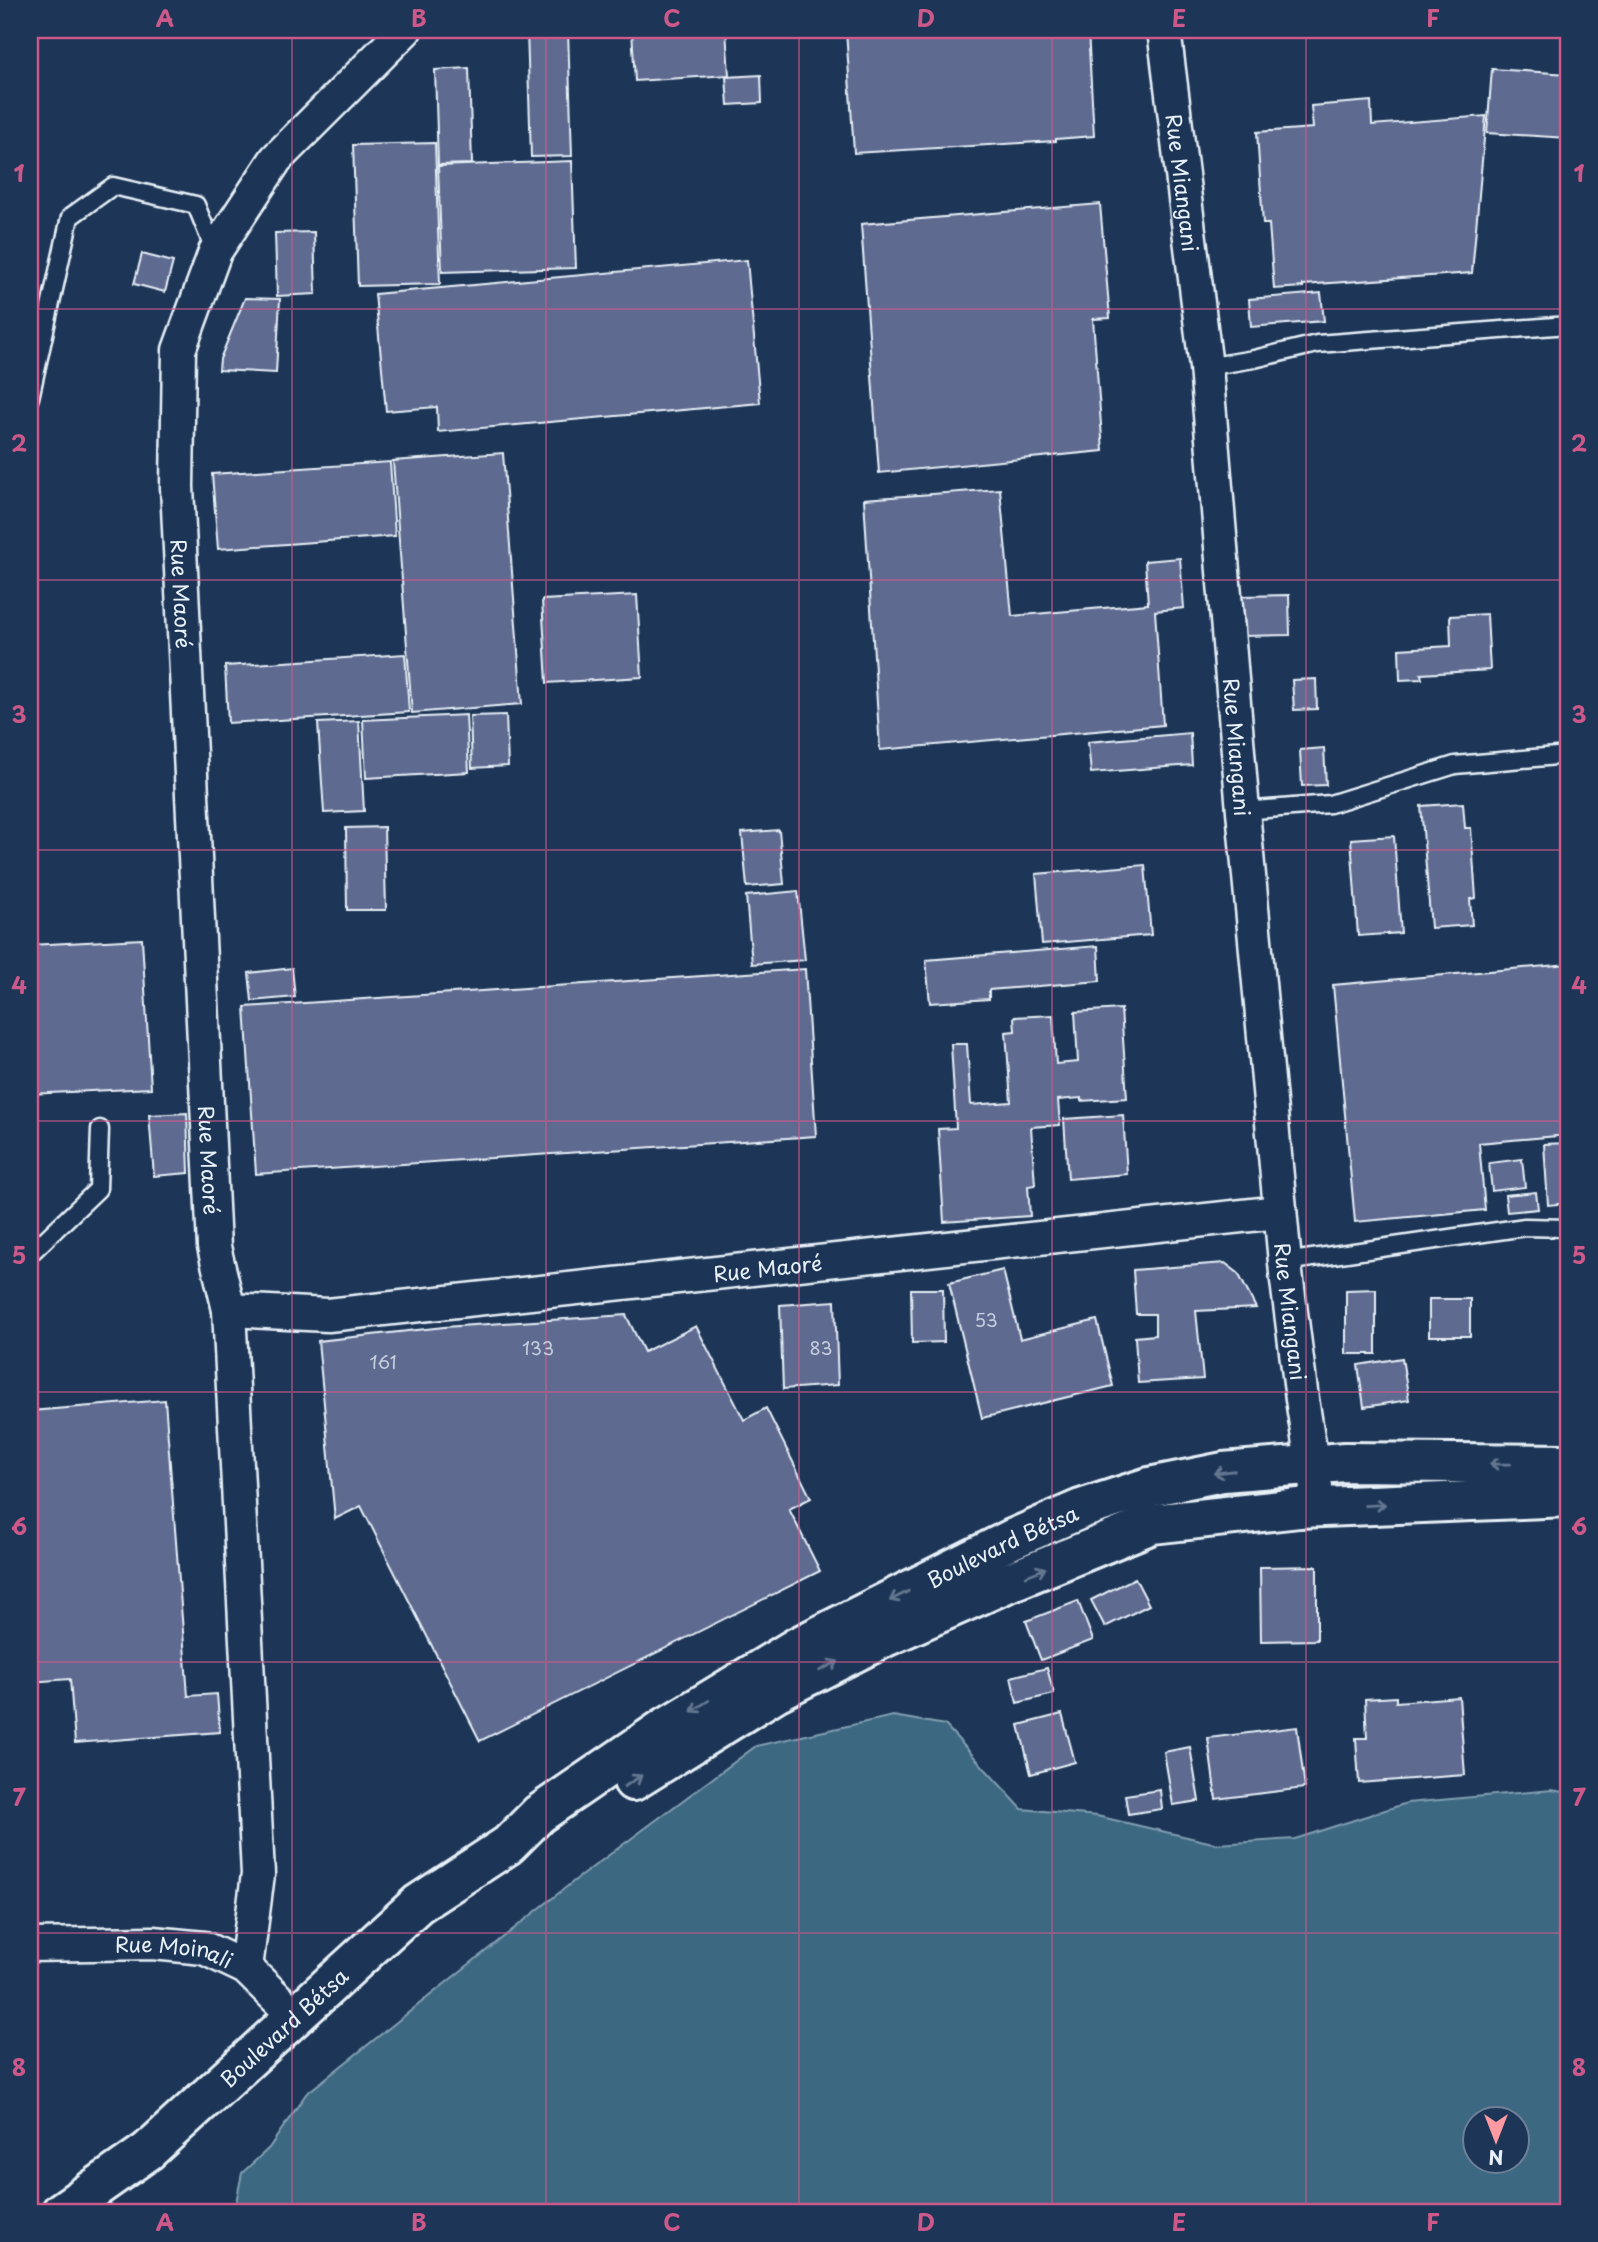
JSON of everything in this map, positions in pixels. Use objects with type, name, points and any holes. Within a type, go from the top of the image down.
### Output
[{"type":"main road","name":"Boulevard Bétsa","points":[[61,2212],[148,2151],[418,1904],[508,1845],[539,1814],[666,1727],[797,1647],[1012,1539],[1081,1509],[1149,1487],[1223,1472],[1313,1463],[1568,1464]]},
{"type":"main road","points":[[1152,1524],[1270,1488],[1313,1463]]},
{"type":"main road","name":"Boulevard Bétsa","points":[[508,1845],[554,1833],[670,1756],[776,1692],[883,1638],[1007,1583],[1152,1524],[1319,1507],[1568,1497]]},
{"type":"street","name":"Rue Maoré","points":[[405,30],[276,159],[215,252],[179,350],[177,487],[214,1247],[229,1310],[328,1315],[1280,1212]]},
{"type":"street","name":"Rue Miangani","points":[[1164,30],[1206,367],[1285,1262],[1319,1507]]},
{"type":"street","points":[[229,1310],[258,1874],[246,1968]]},
{"type":"street","name":"Rue Moinali","points":[[30,1945],[153,1943],[204,1948],[246,1968],[295,2016]]},
{"type":"lane","points":[[30,398],[70,217],[113,186],[196,205],[215,252]]},
{"type":"lane","points":[[1206,367],[1317,344],[1568,325]]},
{"type":"lane","points":[[1244,811],[1330,804],[1455,765],[1568,755]]},
{"type":"lane","points":[[30,1254],[98,1189],[100,1129]]},
{"type":"lane","points":[[1285,1262],[1525,1227],[1568,1228]]},
{"type":"water","points":[[893,1716],[945,1725],[1022,1809],[1097,1816],[1217,1844],[1295,1839],[1407,1803],[1552,1790],[1568,1793],[1568,2212],[234,2212],[242,2173],[269,2148],[306,2094],[574,1881],[756,1746]]},
{"type":"building","points":[[527,30],[568,30],[572,156],[531,157]]},
{"type":"building","points":[[632,30],[726,30],[729,75],[635,81]]},
{"type":"building","points":[[846,30],[1088,30],[1094,136],[1056,141],[854,153]]},
{"type":"building","points":[[469,68],[472,164],[438,165],[435,70]]},
{"type":"building","points":[[1492,69],[1568,74],[1568,138],[1487,133]]},
{"type":"building","points":[[761,75],[762,103],[728,105],[726,77]]},
{"type":"building","points":[[1371,101],[1372,125],[1486,116],[1472,273],[1274,289],[1269,224],[1263,224],[1257,132],[1313,128],[1311,106]]},
{"type":"building","points":[[435,143],[440,284],[358,286],[353,145]]},
{"type":"building","points":[[572,161],[576,268],[442,272],[438,166]]},
{"type":"building","points":[[1100,204],[1110,318],[1093,319],[1103,451],[879,473],[861,224]]},
{"type":"building","points":[[314,232],[316,294],[277,296],[275,233]]},
{"type":"building","points":[[142,254],[173,262],[165,292],[134,284]]},
{"type":"building","points":[[747,260],[760,403],[438,432],[437,407],[386,411],[375,294]]},
{"type":"building","points":[[1321,293],[1324,321],[1251,327],[1249,299]]},
{"type":"building","points":[[245,298],[280,299],[276,373],[219,370],[220,359]]},
{"type":"building","points":[[503,453],[522,704],[412,713],[393,461]]},
{"type":"building","points":[[390,462],[395,536],[218,549],[212,474]]},
{"type":"building","points":[[1000,489],[1012,616],[1148,604],[1145,561],[1180,558],[1184,608],[1155,611],[1163,725],[880,750],[864,499]]},
{"type":"building","points":[[637,595],[642,677],[547,683],[542,600]]},
{"type":"building","points":[[1289,595],[1290,635],[1242,636],[1241,596]]},
{"type":"building","points":[[1487,614],[1490,670],[1421,674],[1422,679],[1400,680],[1399,649],[1451,646],[1450,616]]},
{"type":"building","points":[[405,654],[409,712],[228,723],[225,666]]},
{"type":"building","points":[[1316,679],[1317,709],[1294,710],[1292,680]]},
{"type":"building","points":[[466,715],[469,772],[366,778],[363,720]]},
{"type":"building","points":[[506,715],[508,766],[472,768],[470,716]]},
{"type":"building","points":[[359,721],[364,811],[324,813],[318,723]]},
{"type":"building","points":[[1190,733],[1192,765],[1091,773],[1088,742]]},
{"type":"building","points":[[1324,748],[1326,785],[1302,786],[1300,750]]},
{"type":"building","points":[[1463,803],[1465,828],[1471,828],[1476,898],[1470,899],[1472,925],[1431,928],[1421,806]]},
{"type":"building","points":[[384,827],[386,910],[347,910],[346,828]]},
{"type":"building","points":[[779,830],[784,884],[747,887],[742,833]]},
{"type":"building","points":[[1394,836],[1401,933],[1358,936],[1351,839]]},
{"type":"building","points":[[1145,865],[1151,935],[1042,944],[1036,874]]},
{"type":"building","points":[[798,891],[805,960],[752,964],[746,896]]},
{"type":"building","points":[[142,939],[151,1088],[30,1094],[30,945]]},
{"type":"building","points":[[1098,946],[1100,981],[989,990],[989,999],[930,1003],[926,960]]},
{"type":"building","points":[[1568,964],[1568,1135],[1479,1143],[1485,1210],[1355,1222],[1333,985]]},
{"type":"building","points":[[292,968],[295,997],[252,1001],[249,973]]},
{"type":"building","points":[[805,969],[816,1136],[256,1174],[245,1007]]},
{"type":"building","points":[[1121,1009],[1127,1098],[1058,1100],[1060,1125],[1031,1127],[1035,1185],[1028,1186],[1030,1216],[944,1222],[938,1129],[956,1128],[951,1044],[967,1044],[971,1105],[1011,1102],[1006,1032],[1015,1031],[1014,1017],[1053,1015],[1056,1064],[1078,1062],[1075,1012]]},
{"type":"building","points":[[187,1113],[189,1173],[154,1176],[149,1115]]},
{"type":"building","points":[[1123,1115],[1127,1174],[1068,1179],[1064,1119]]},
{"type":"building","points":[[1568,1143],[1568,1203],[1548,1205],[1544,1144]]},
{"type":"building","points":[[1522,1159],[1525,1187],[1492,1191],[1489,1163]]},
{"type":"building","points":[[1536,1192],[1538,1209],[1507,1212],[1505,1195]]},
{"type":"building","points":[[1225,1263],[1238,1273],[1256,1308],[1196,1311],[1203,1379],[1138,1383],[1135,1337],[1155,1335],[1155,1314],[1136,1314],[1133,1270]]},
{"type":"building","points":[[1003,1270],[1020,1339],[1097,1320],[1113,1386],[982,1418],[949,1283]]},
{"type":"building","points":[[911,1289],[943,1289],[944,1342],[912,1343]]},
{"type":"building","points":[[1376,1289],[1376,1354],[1346,1354],[1346,1290]]},
{"type":"building","points":[[1429,1299],[1470,1299],[1470,1336],[1429,1336]]},
{"type":"building","points":[[835,1301],[838,1385],[783,1389],[780,1305]]},
{"type":"building","points":[[626,1315],[644,1352],[696,1326],[744,1420],[766,1408],[811,1498],[789,1509],[820,1571],[480,1741],[361,1506],[335,1519],[318,1341],[444,1327]]},
{"type":"building","points":[[1402,1358],[1409,1400],[1364,1407],[1358,1365]]},
{"type":"building","points":[[165,1400],[188,1696],[217,1694],[220,1732],[75,1743],[70,1679],[30,1682],[30,1411]]},
{"type":"building","points":[[1317,1566],[1317,1640],[1261,1641],[1260,1567]]},
{"type":"building","points":[[1135,1578],[1149,1605],[1105,1627],[1091,1600]]},
{"type":"building","points":[[1078,1601],[1093,1640],[1041,1660],[1026,1621]]},
{"type":"building","points":[[1047,1668],[1054,1694],[1017,1703],[1011,1677]]},
{"type":"building","points":[[1396,1697],[1396,1702],[1459,1697],[1465,1775],[1359,1783],[1356,1738],[1367,1738],[1365,1699]]},
{"type":"building","points":[[1062,1714],[1075,1762],[1031,1774],[1019,1725]]},
{"type":"building","points":[[1297,1727],[1305,1788],[1216,1799],[1208,1738]]},
{"type":"building","points":[[1190,1747],[1199,1801],[1173,1805],[1164,1752]]},
{"type":"building","points":[[1160,1790],[1162,1809],[1128,1814],[1125,1795]]}]
